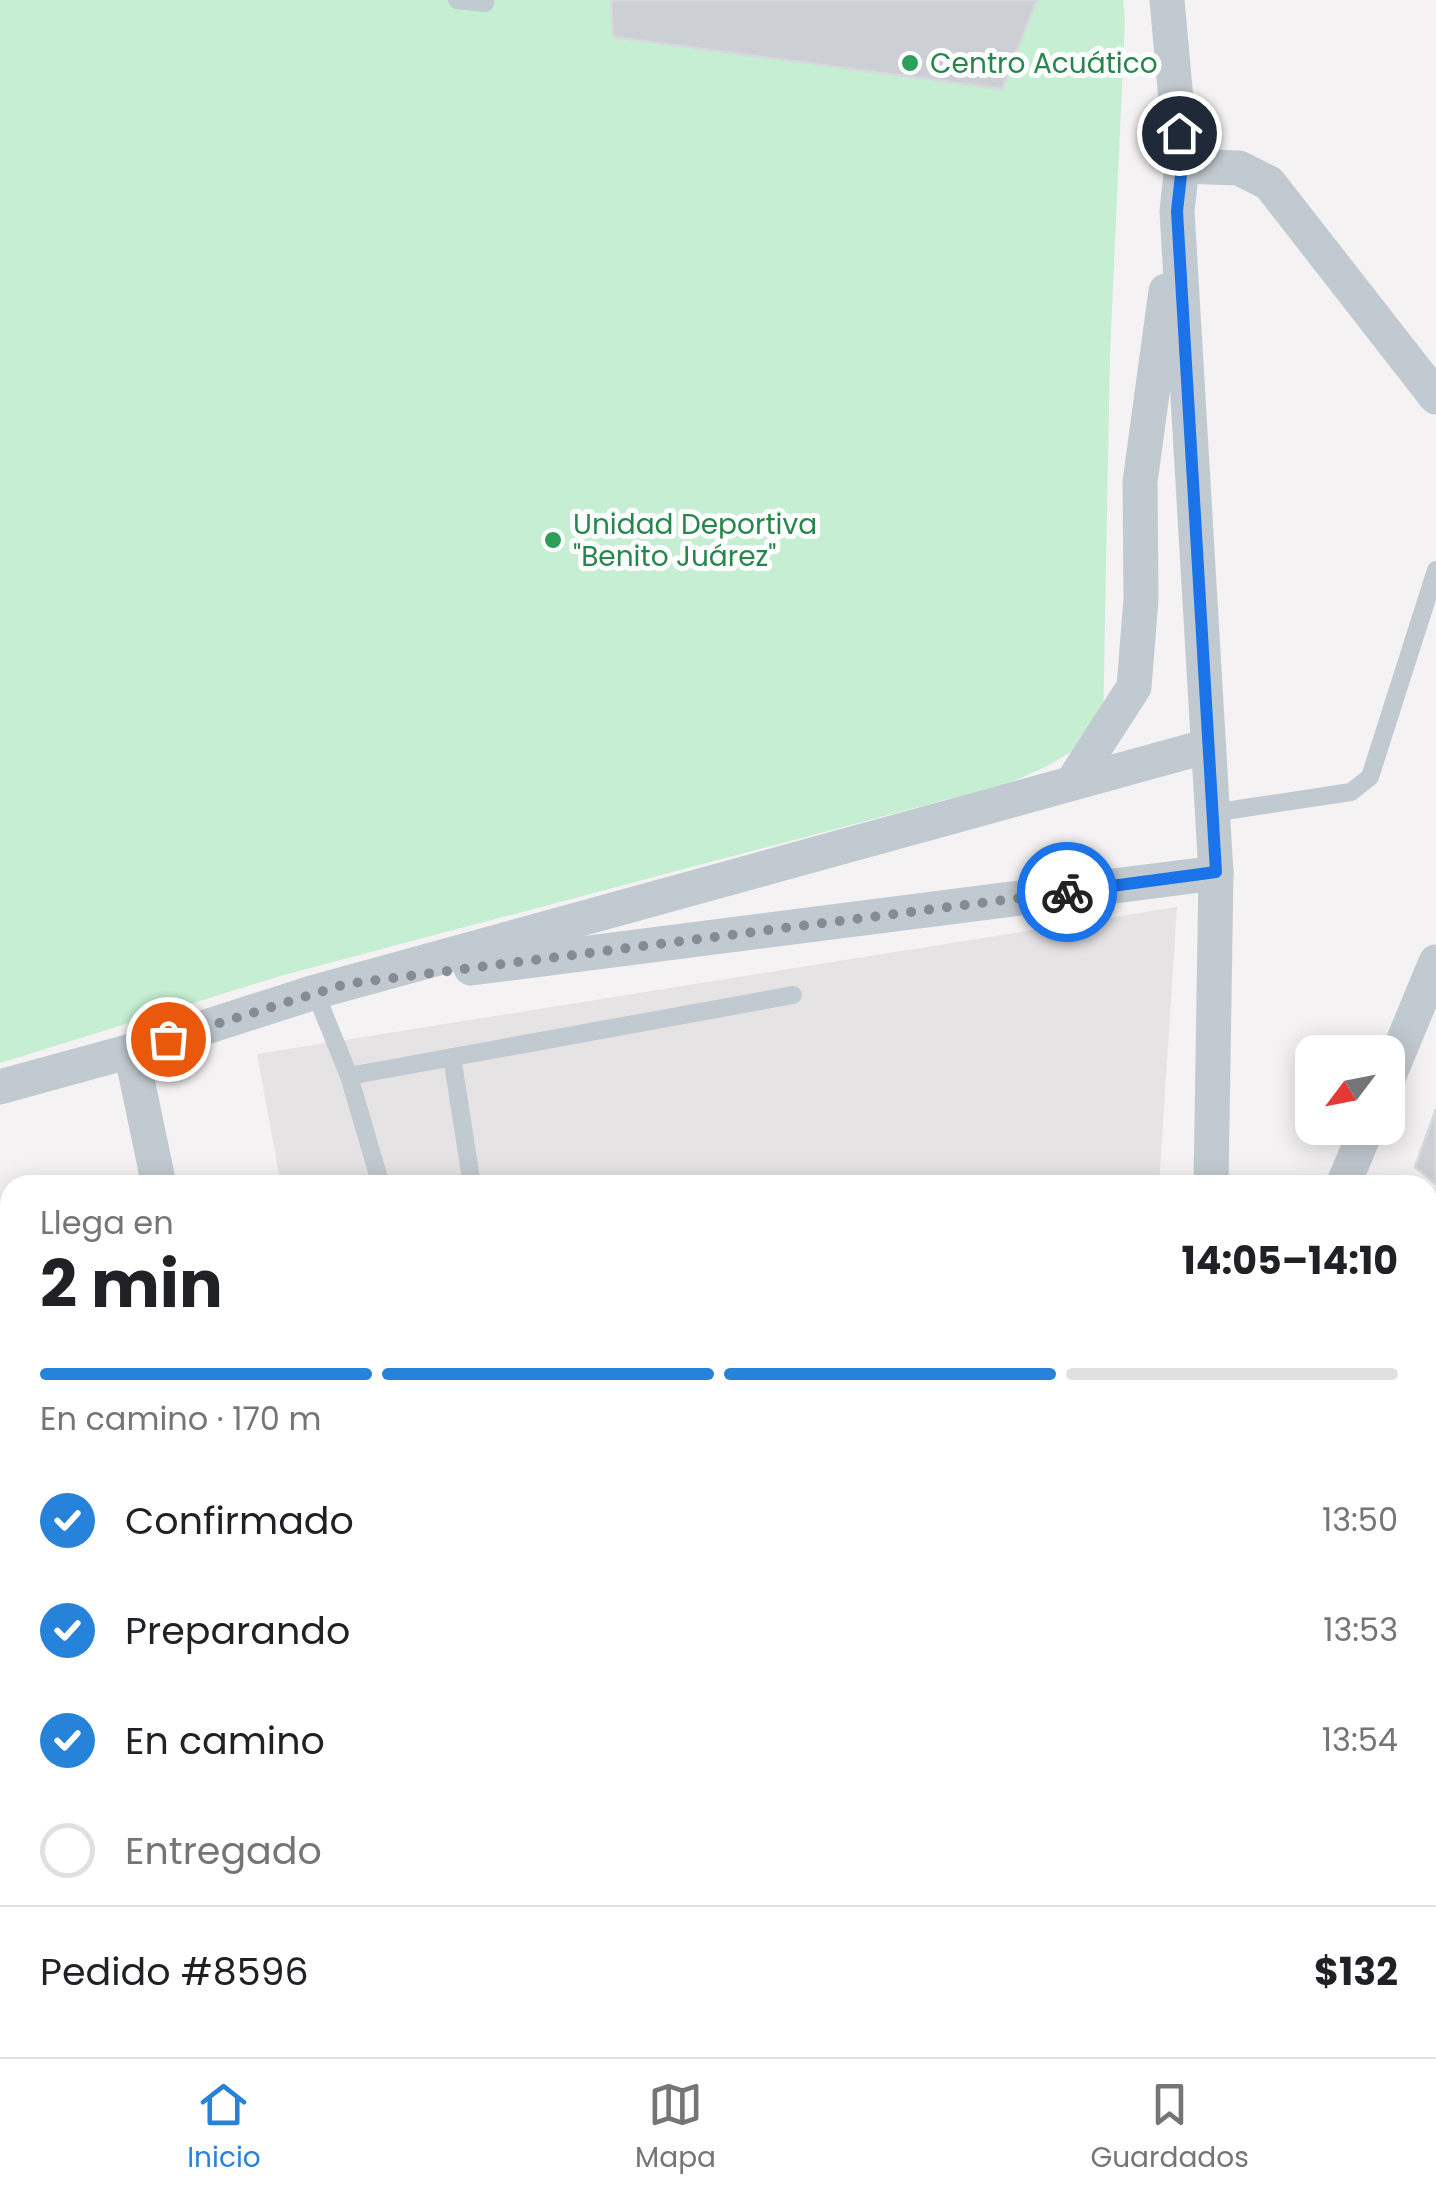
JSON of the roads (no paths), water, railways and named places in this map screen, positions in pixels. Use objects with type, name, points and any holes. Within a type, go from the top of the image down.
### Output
[{"type":"street","points":[[1072,783],[1134,687],[1141,600],[1140,482],[1182,166],[1167,0]]},
{"type":"street","points":[[1182,166],[1239,168],[1269,183],[1436,397]]},
{"type":"street","points":[[1177,211],[1216,872],[1211,1175]]},
{"type":"street","points":[[0,1088],[330,988],[1208,746]]},
{"type":"street","points":[[330,988],[1216,872]]},
{"type":"street","points":[[1405,1037],[1436,962]]},
{"type":"street","points":[[131,1050],[157,1175]]},
{"type":"street","points":[[1347,1175],[1360,1145]]},
{"type":"lane","points":[[457,0],[485,0]]},
{"type":"lane","points":[[1212,814],[1351,792],[1370,777],[1436,570]]},
{"type":"lane","points":[[330,988],[348,1076],[378,1175]]},
{"type":"lane","points":[[348,1076],[793,995]]},
{"type":"lane","points":[[452,1057],[470,1175]]},
{"type":"place","name":"Centro Acuático","points":[[910,63]]},
{"type":"place","name":"Unidad Deportiva \"Benito Juárez\"","points":[[553,540]]}]
